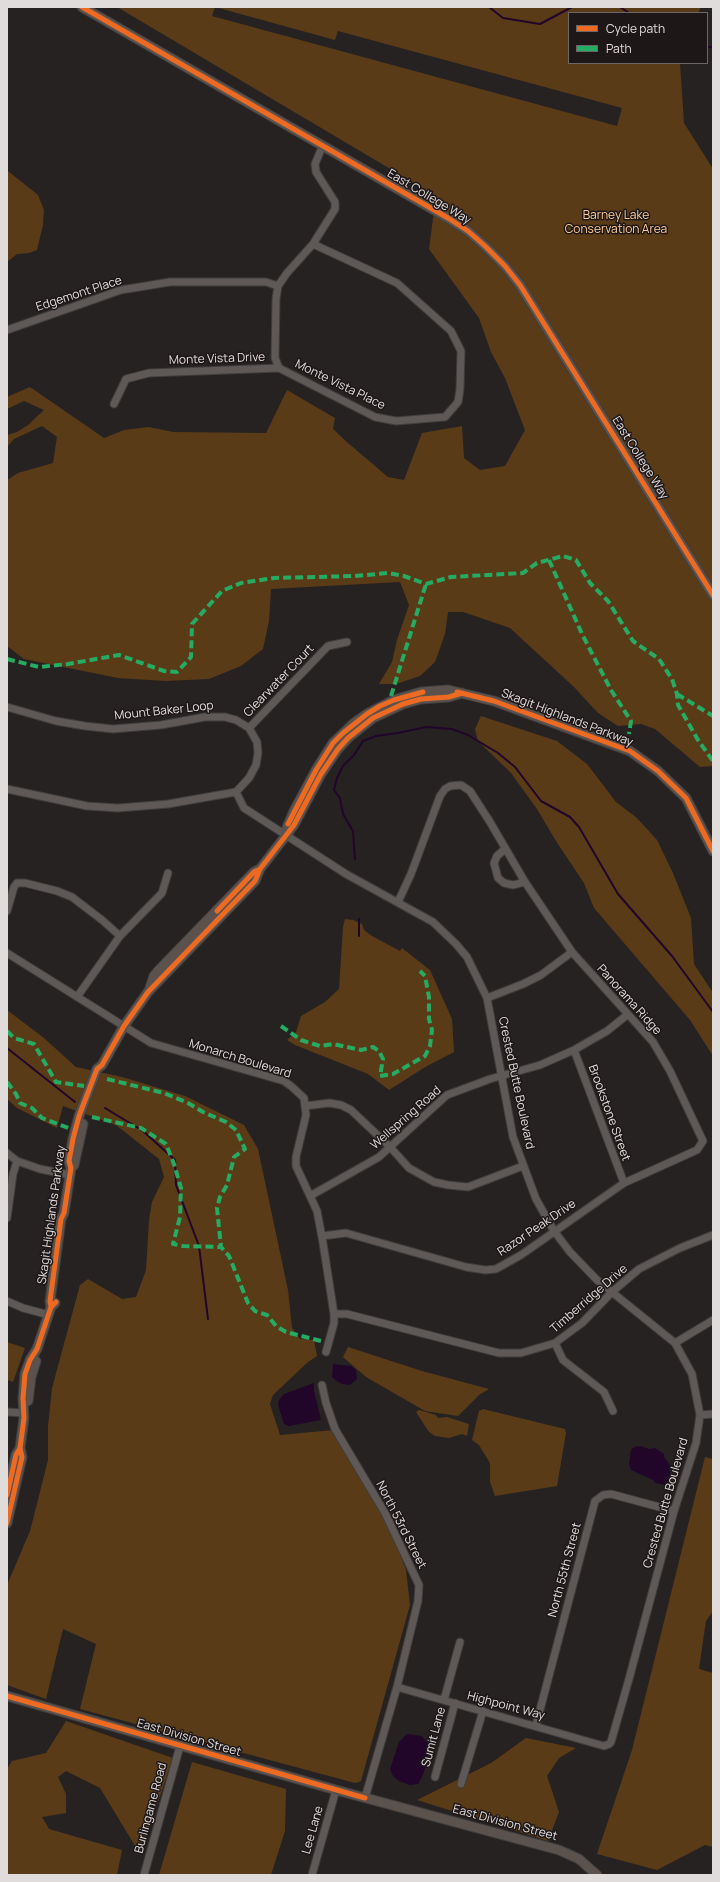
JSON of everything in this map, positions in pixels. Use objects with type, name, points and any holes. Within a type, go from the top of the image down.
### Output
[{"type":"street","name":"East College Way","points":[[82,7],[323,145],[468,231],[505,266],[537,310],[713,595]]},
{"type":"street","points":[[278,286],[287,273],[313,244],[336,209],[335,202],[316,172],[315,164],[323,145]]},
{"type":"street","name":"Monte Vista Place","points":[[278,368],[375,417],[396,421],[445,417],[458,402],[460,389],[461,351],[451,331],[397,283],[313,244]]},
{"type":"street","name":"Edgemont Place","points":[[7,330],[121,290],[163,284],[266,282],[278,286]]},
{"type":"street","name":"Monte Vista Drive","points":[[114,404],[126,379],[149,373],[278,368],[275,358],[276,299],[278,286]]},
{"type":"street","name":"Clearwater Court","points":[[249,728],[328,646],[347,642]]},
{"type":"street","name":"Skagit Highlands Parkway","points":[[7,1523],[22,1457],[20,1448],[24,1409],[28,1401],[37,1349],[50,1311],[61,1219],[64,1213],[70,1171],[74,1165],[84,1119],[101,1074],[102,1065],[124,1026],[148,992],[154,976],[254,872],[260,869],[294,824],[331,759],[348,738],[373,718],[402,704],[421,699],[449,697],[462,694],[494,701],[630,751],[658,771],[686,798],[713,851]]},
{"type":"street","name":"Mount Baker Loop","points":[[7,707],[56,721],[106,728],[161,725],[217,716],[236,720],[249,728]]},
{"type":"street","points":[[7,789],[87,806],[118,808],[168,804],[236,792],[249,778],[256,765],[258,753],[257,742],[249,728]]},
{"type":"street","name":"Panorama Ridge","points":[[398,902],[411,874],[440,796],[445,789],[450,786],[461,785],[470,791],[524,882],[572,952],[627,1015],[653,1042],[670,1071],[703,1141]]},
{"type":"street","points":[[236,792],[244,808],[285,834]]},
{"type":"street","name":"Crested Butte Boulevard","points":[[285,834],[346,874],[433,922],[456,944],[474,969],[487,998],[513,1137],[536,1199],[554,1231],[570,1252],[597,1280],[675,1343],[692,1374],[700,1415],[696,1443],[674,1511],[629,1680],[611,1742],[609,1744]]},
{"type":"street","points":[[505,849],[497,856],[494,863],[498,878],[504,883],[513,885],[524,882]]},
{"type":"street","points":[[77,997],[120,936],[162,893],[168,873]]},
{"type":"street","points":[[7,911],[14,887],[17,883],[25,883],[57,891],[72,898],[102,920],[120,936]]},
{"type":"street","points":[[487,998],[523,984],[541,975],[572,952]]},
{"type":"street","name":"Monarch Boulevard","points":[[7,953],[150,1043],[284,1081],[304,1098],[305,1106]]},
{"type":"street","name":"Wellspring Road","points":[[310,1196],[379,1157],[447,1095],[463,1088],[540,1065],[574,1050],[607,1031],[627,1015]]},
{"type":"street","name":"Brookstone Street","points":[[574,1050],[624,1183]]},
{"type":"street","points":[[326,1352],[334,1323],[334,1314],[322,1236],[317,1211],[296,1166],[296,1157],[306,1115],[305,1106],[329,1103],[341,1105],[351,1110],[390,1147],[409,1168],[434,1182],[468,1187],[523,1166]]},
{"type":"street","name":"Razor Peak Drive","points":[[322,1236],[346,1233],[466,1267],[484,1270],[496,1269],[521,1255],[624,1183],[697,1150],[703,1141]]},
{"type":"street","points":[[7,1153],[17,1161],[40,1169],[70,1171]]},
{"type":"street","points":[[7,1218],[12,1174],[17,1161]]},
{"type":"street","name":"Timberridge Drive","points":[[334,1314],[347,1314],[499,1353],[521,1353],[555,1343],[582,1323],[612,1292],[639,1269],[680,1248],[713,1235]]},
{"type":"street","points":[[7,1301],[23,1308],[50,1311]]},
{"type":"street","points":[[675,1343],[713,1320]]},
{"type":"street","points":[[555,1343],[563,1360],[604,1392],[613,1411]]},
{"type":"street","name":"North 53rd Street","points":[[322,1385],[326,1403],[336,1429],[385,1513],[419,1585],[418,1601],[397,1687],[365,1798]]},
{"type":"street","points":[[7,1412],[24,1409]]},
{"type":"street","points":[[700,1415],[713,1414]]},
{"type":"street","name":"Skagit Highlands Parkway","points":[[7,1495],[16,1455],[20,1448]]},
{"type":"street","name":"North 55th Street","points":[[536,1725],[595,1501],[603,1495],[610,1494],[674,1511]]},
{"type":"street","points":[[444,1700],[460,1642]]},
{"type":"street","name":"Highpoint Way","points":[[397,1687],[536,1725],[604,1746],[609,1744]]},
{"type":"street","name":"East Division Street","points":[[7,1696],[336,1790],[559,1850],[579,1859],[597,1875]]},
{"type":"street","name":"Sumit Lane","points":[[435,1777],[455,1703]]},
{"type":"street","points":[[461,1784],[483,1711]]},
{"type":"street","name":"Burlingame Road","points":[[144,1875],[180,1746]]},
{"type":"street","name":"Lee Lane","points":[[312,1875],[336,1790]]},
{"type":"green space","name":"Barney Lake Conservation Area","points":[[117,7],[215,7],[701,7],[698,12],[568,12],[568,64],[680,64],[684,123],[713,169],[713,766],[700,767],[655,729],[641,724],[618,726],[598,713],[574,687],[510,628],[463,612],[448,612],[445,634],[435,662],[420,676],[396,684],[379,684],[392,662],[397,640],[409,605],[400,582],[271,589],[269,621],[263,649],[241,666],[209,679],[165,681],[118,678],[24,659],[7,646],[7,480],[18,473],[53,463],[57,437],[42,426],[14,439],[7,447],[7,435],[17,432],[28,425],[44,410],[24,401],[7,409],[7,397],[30,387],[104,438],[124,430],[149,427],[173,432],[266,433],[287,390],[335,418],[333,429],[388,477],[404,480],[422,433],[462,426],[464,458],[480,470],[505,466],[525,430],[505,378],[491,352],[479,318],[429,249],[436,196]],"holes":[[[215,7],[335,40],[338,31],[622,108],[617,126],[212,16]]]},
{"type":"green space","points":[[8,171],[38,195],[44,210],[43,225],[37,250],[29,253],[17,254],[7,262],[7,172]]},
{"type":"green space","points":[[481,716],[557,741],[587,764],[616,802],[637,818],[657,840],[673,873],[691,918],[694,964],[713,993],[713,1056],[690,1020],[594,908],[584,883],[537,809],[511,773],[478,741],[475,729]]},
{"type":"green space","points":[[345,919],[353,920],[362,924],[364,930],[372,936],[400,951],[402,948],[430,970],[452,1019],[454,1052],[427,1066],[389,1090],[368,1074],[295,1045],[287,1040],[296,1032],[301,1016],[325,1002],[339,989],[343,927]]},
{"type":"green space","points":[[7,1010],[44,1038],[76,1067],[122,1077],[185,1096],[244,1125],[258,1149],[288,1290],[292,1328],[300,1339],[314,1340],[317,1356],[308,1362],[273,1395],[270,1404],[280,1435],[334,1430],[389,1526],[406,1570],[410,1605],[361,1781],[359,1782],[355,1783],[80,1709],[96,1644],[63,1629],[46,1699],[7,1685],[7,1585],[30,1531],[48,1460],[48,1426],[52,1388],[80,1285],[88,1279],[122,1299],[136,1297],[146,1270],[149,1220],[152,1202],[164,1177],[159,1159],[116,1125],[63,1106],[57,1128],[17,1108],[7,1099]]},
{"type":"green space","points":[[7,1342],[25,1348],[13,1382],[7,1380]]},
{"type":"green space","points":[[348,1347],[422,1371],[489,1389],[479,1395],[458,1416],[425,1411],[366,1377],[343,1357]]},
{"type":"green space","points":[[483,1409],[565,1429],[566,1433],[557,1486],[495,1496],[490,1482],[490,1463],[479,1445],[472,1440],[479,1411]]},
{"type":"green space","points":[[419,1410],[436,1415],[438,1418],[447,1417],[469,1424],[467,1436],[462,1434],[449,1438],[435,1436],[429,1432],[416,1412]]},
{"type":"green space","points":[[705,1457],[713,1459],[713,1611],[706,1621],[699,1669],[713,1673],[713,1847],[705,1845],[657,1870],[597,1854],[632,1750]]},
{"type":"green space","points":[[66,1721],[173,1758],[140,1854],[100,1788],[66,1771],[58,1777],[66,1794],[66,1813],[42,1817],[49,1829],[122,1850],[117,1875],[7,1875],[7,1769],[12,1761],[46,1753]]},
{"type":"green space","points":[[526,1738],[576,1748],[559,1758],[547,1776],[559,1812],[548,1841],[417,1800],[491,1763]]},
{"type":"green space","points":[[192,1762],[286,1789],[285,1831],[271,1875],[159,1875]]},
{"type":"shaded area","points":[[333,1364],[351,1366],[356,1370],[357,1379],[350,1385],[342,1384],[337,1381],[332,1377]]},
{"type":"shaded area","points":[[314,1383],[314,1391],[321,1420],[289,1426],[284,1424],[278,1405],[279,1400],[284,1394]]},
{"type":"shaded area","points":[[641,1446],[649,1449],[655,1448],[664,1454],[664,1457],[670,1465],[670,1478],[665,1485],[655,1483],[653,1480],[631,1470],[629,1464],[631,1450],[634,1447]]},
{"type":"shaded area","points":[[407,1734],[422,1736],[428,1744],[429,1756],[423,1775],[418,1784],[410,1785],[399,1781],[393,1776],[390,1769],[399,1742]]},
{"type":"waterway","points":[[489,7],[503,18],[540,24],[572,7]]},
{"type":"waterway","points":[[620,7],[628,12]]},
{"type":"waterway","points":[[708,47],[713,47]]},
{"type":"waterway","points":[[355,859],[353,831],[343,814],[340,798],[334,790],[337,778],[343,766],[354,755],[363,741],[376,736],[426,727],[452,729],[468,735],[498,753],[515,767],[541,801],[570,817],[579,827],[618,894],[672,956],[713,1012]]},
{"type":"waterway","points":[[359,919],[359,936]]},
{"type":"waterway","points":[[7,1048],[75,1102]]},
{"type":"waterway","points":[[105,1108],[143,1131],[175,1160],[176,1185],[199,1246],[208,1319]]},
{"type":"marked path","points":[[7,659],[39,667],[68,664],[119,655],[164,671],[177,672],[191,657],[192,624],[222,591],[241,583],[274,578],[355,576],[388,573],[404,576],[426,584],[451,577],[523,573],[537,563],[563,556],[576,560],[590,583],[608,601],[633,641],[659,659],[672,679],[677,694],[678,705],[698,740],[713,761]]},
{"type":"marked path","points":[[549,560],[583,636],[611,690],[631,721],[629,734]]},
{"type":"marked path","points":[[391,696],[426,584]]},
{"type":"marked path","points":[[677,694],[713,716]]},
{"type":"marked path","points":[[281,1026],[301,1040],[320,1046],[333,1044],[361,1050],[373,1047],[379,1051],[383,1059],[380,1076],[393,1074],[425,1056],[430,1046],[432,1030],[429,1019],[429,997],[425,976],[420,971]]},
{"type":"marked path","points":[[7,1031],[14,1038],[34,1044],[56,1082],[84,1086]]},
{"type":"marked path","points":[[107,1079],[164,1093],[226,1122],[236,1130],[245,1149],[234,1157],[227,1185],[220,1197],[217,1208],[221,1247],[229,1256],[248,1303],[255,1311],[267,1315],[276,1326],[286,1332],[321,1341]]},
{"type":"marked path","points":[[7,1082],[16,1094],[20,1103],[32,1108],[42,1118],[71,1129]]},
{"type":"marked path","points":[[92,1117],[141,1128],[166,1144],[181,1188],[180,1217],[173,1244],[183,1246],[221,1247]]},
{"type":"cycle path","points":[[82,7],[448,218],[468,231],[485,246],[505,266],[520,285],[713,595]]},
{"type":"cycle path","points":[[288,824],[316,770],[333,743],[343,733],[367,714],[380,706],[394,700],[423,692]]},
{"type":"cycle path","points":[[457,692],[494,701],[630,751],[658,771],[686,798],[713,851]]},
{"type":"cycle path","points":[[51,1307],[50,1301],[61,1219],[64,1213],[71,1168],[69,1161],[73,1139],[79,1116],[97,1069],[102,1065],[124,1026],[148,992],[255,881],[260,869],[294,825],[321,774],[338,749],[348,738],[373,718],[403,704],[421,699],[449,697],[462,693]]},
{"type":"cycle path","points":[[217,911],[254,872],[260,869]]},
{"type":"cycle path","points":[[7,1495],[16,1455],[20,1448],[24,1418],[23,1398],[25,1374],[30,1360],[37,1349],[51,1307],[56,1302]]},
{"type":"cycle path","points":[[7,1523],[22,1457],[20,1448]]},
{"type":"cycle path","points":[[7,1696],[365,1798]]}]
